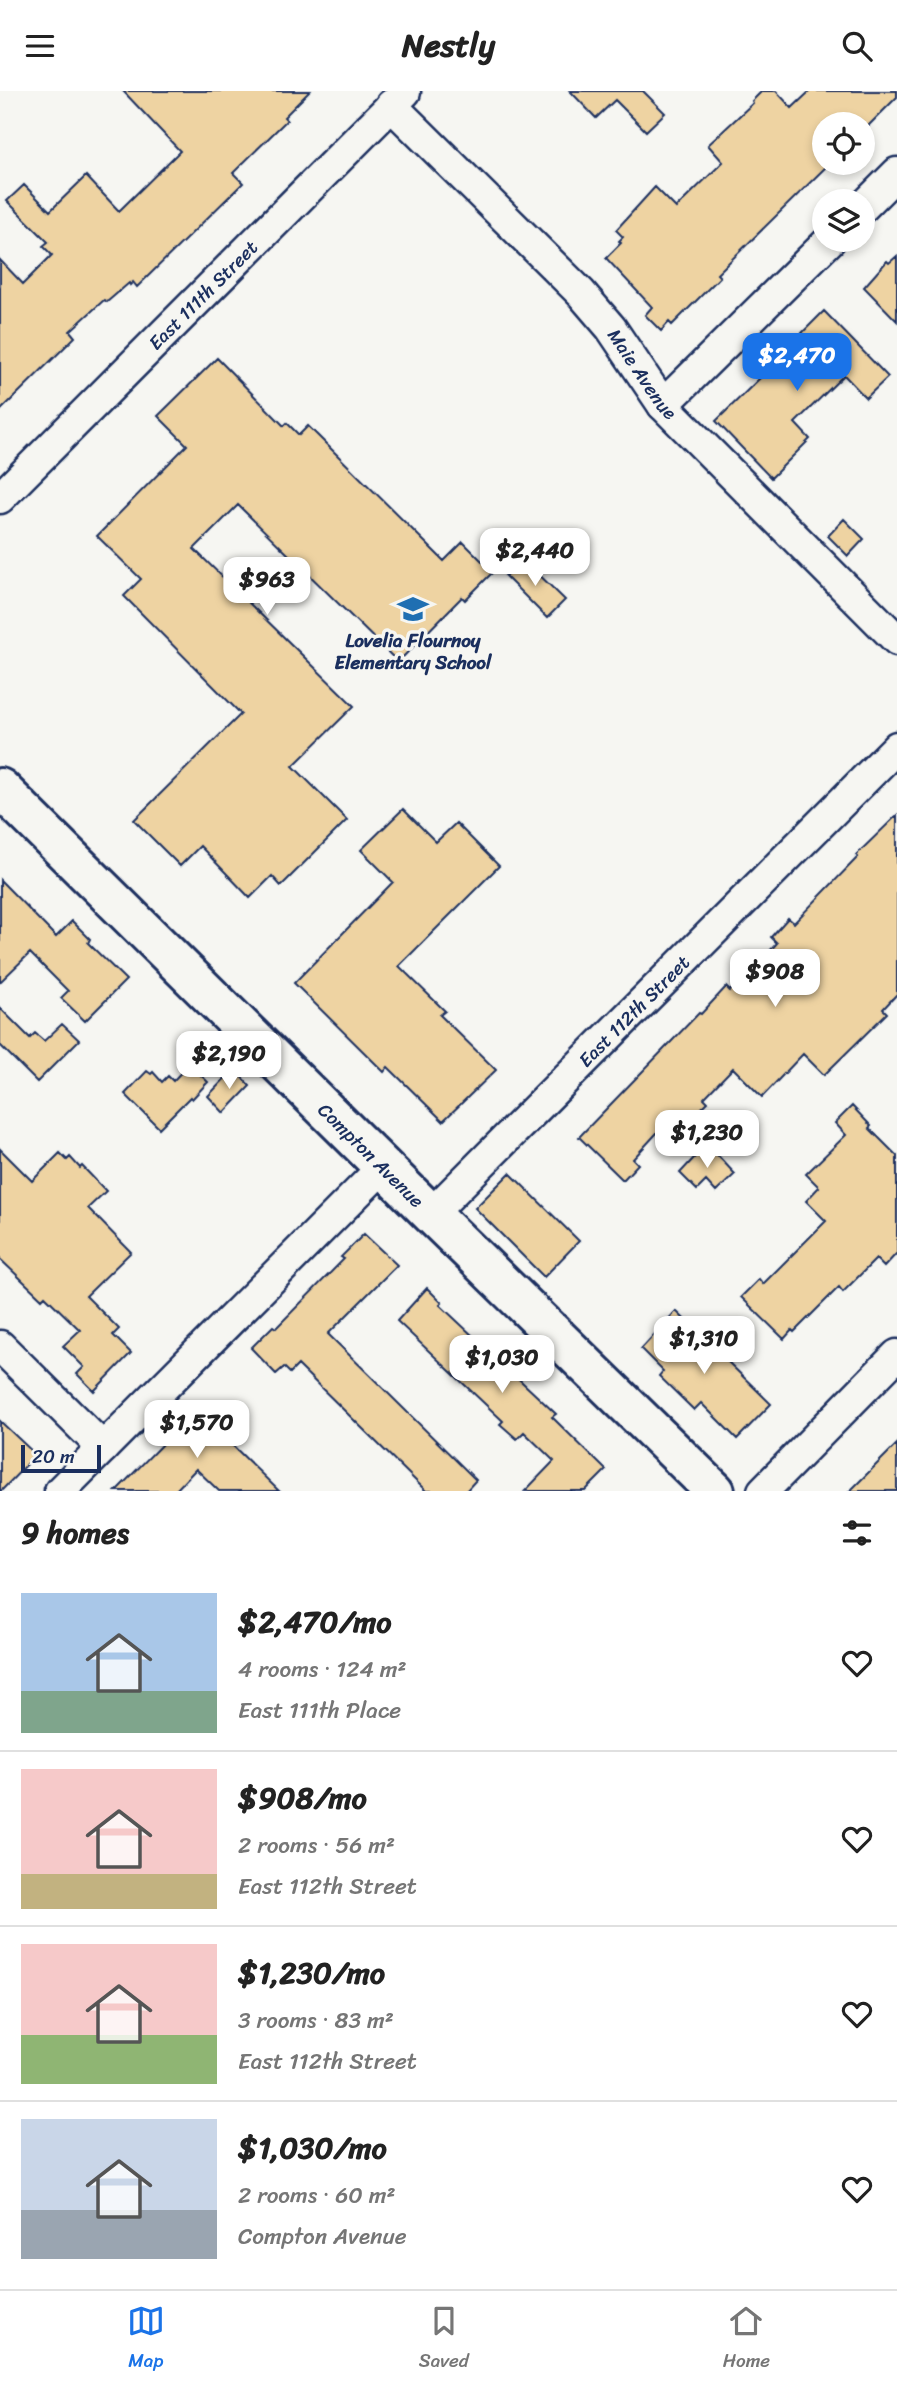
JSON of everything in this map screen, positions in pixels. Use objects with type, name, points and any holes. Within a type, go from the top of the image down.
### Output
[{"type":"main road","name":"Compton Avenue","points":[[0,788],[431,1215],[715,1491]]},
{"type":"street","name":"Maie Avenue","points":[[398,98],[581,293],[611,328],[663,405],[897,640]]},
{"type":"street","name":"East 111th Street","points":[[0,498],[398,98]]},
{"type":"street","points":[[875,195],[897,173]]},
{"type":"street","points":[[663,405],[818,252]]},
{"type":"street","name":"East 112th Street","points":[[431,1215],[897,747]]},
{"type":"street","points":[[60,1491],[384,1166]]},
{"type":"street","points":[[0,1346],[103,1447]]},
{"type":"street","points":[[763,1491],[897,1355]]},
{"type":"building","points":[[123,91],[310,91],[284,117],[287,120],[233,173],[243,183],[137,287],[133,282],[130,285],[129,283],[107,302],[104,300],[70,331],[75,337],[0,411],[0,260],[23,284],[52,255],[43,246],[48,242],[7,201],[24,185],[50,211],[86,176],[119,211],[180,151]]},
{"type":"building","points":[[570,91],[643,91],[665,113],[646,131],[615,100],[596,118]]},
{"type":"building","points":[[762,91],[776,91],[792,108],[810,91],[897,91],[897,97],[875,119],[875,112],[812,112],[812,175],[818,175],[717,274],[720,277],[672,325],[669,322],[661,331],[645,315],[652,307],[606,258],[621,243],[619,241],[623,237],[616,230],[655,187],[676,208],[723,162],[708,145],[753,103]]},
{"type":"building","points":[[897,256],[897,321],[864,287],[887,261],[889,263]]},
{"type":"building","points":[[824,311],[888,377],[866,398],[844,375],[795,423],[810,439],[771,478],[716,421],[804,335],[802,333]]},
{"type":"building","points":[[217,358],[284,426],[287,423],[299,435],[308,426],[444,561],[463,542],[493,572],[465,600],[462,597],[398,662],[238,505],[194,549],[354,706],[293,766],[347,820],[281,886],[272,876],[250,898],[200,846],[180,866],[134,820],[241,714],[124,596],[141,579],[97,536],[187,445],[158,416]]},
{"type":"building","points":[[844,519],[864,539],[848,556],[828,536]]},
{"type":"building","points":[[522,558],[565,600],[547,618],[505,576]]},
{"type":"building","points":[[403,809],[436,842],[456,823],[499,866],[399,966],[445,1011],[440,1015],[496,1070],[443,1121],[388,1067],[384,1072],[294,983],[393,882],[361,850]]},
{"type":"building","points":[[897,815],[897,994],[883,1009],[887,1013],[824,1075],[803,1054],[762,1097],[733,1068],[704,1098],[708,1102],[677,1132],[667,1122],[633,1159],[638,1164],[623,1180],[579,1137],[699,1013],[701,1014],[726,987],[730,991],[760,962],[777,943],[771,937],[788,918],[794,923]]},
{"type":"building","points":[[0,880],[56,937],[72,921],[90,939],[88,943],[126,980],[85,1021],[61,998],[68,991],[30,953],[0,982]]},
{"type":"building","points":[[0,1008],[30,1038],[35,1033],[44,1041],[62,1024],[79,1040],[37,1082],[0,1045]]},
{"type":"building","points":[[189,1064],[208,1082],[159,1128],[125,1094],[147,1071],[151,1074],[153,1072],[162,1082],[168,1076],[173,1081]]},
{"type":"building","points":[[234,1069],[250,1086],[224,1113],[208,1096]]},
{"type":"building","points":[[852,1106],[897,1156],[897,1253],[884,1267],[876,1259],[843,1292],[839,1287],[784,1339],[741,1297],[759,1279],[763,1284],[826,1221],[806,1201],[819,1187],[806,1174],[846,1135],[835,1123]]},
{"type":"building","points":[[707,1144],[735,1174],[716,1192],[706,1181],[697,1190],[680,1173]]},
{"type":"building","points":[[0,1149],[32,1181],[60,1153],[67,1160],[70,1157],[80,1168],[82,1166],[106,1191],[88,1208],[131,1252],[86,1296],[119,1329],[113,1335],[131,1353],[94,1391],[77,1374],[84,1367],[63,1346],[80,1330],[45,1296],[42,1299],[0,1259]]},
{"type":"building","points":[[510,1173],[579,1241],[544,1277],[475,1208]]},
{"type":"building","points":[[364,1234],[397,1265],[328,1334],[476,1480],[466,1491],[426,1491],[298,1365],[290,1373],[284,1367],[276,1374],[251,1348],[273,1326],[276,1328],[344,1259],[341,1257]]},
{"type":"building","points":[[427,1288],[442,1303],[440,1305],[556,1414],[552,1417],[606,1470],[585,1491],[525,1491],[554,1461],[524,1432],[517,1439],[500,1424],[503,1421],[397,1321]]},
{"type":"building","points":[[676,1311],[771,1404],[737,1439],[701,1403],[694,1410],[659,1376],[663,1371],[641,1349]]},
{"type":"building","points":[[199,1402],[225,1427],[219,1432],[279,1491],[219,1491],[196,1469],[175,1491],[116,1491],[173,1433],[171,1431]]},
{"type":"building","points":[[0,1421],[36,1455],[1,1491],[0,1491]]},
{"type":"building","points":[[897,1444],[897,1491],[850,1491]]},
{"type":"place","name":"Lovelia Flournoy Elementary School","points":[[413,609]]}]
